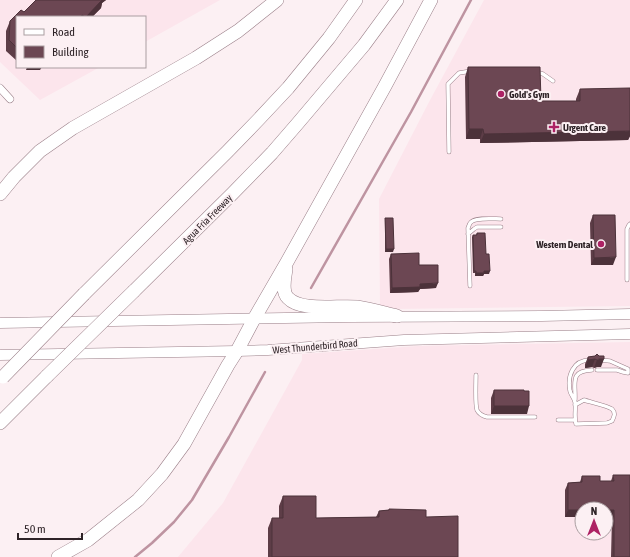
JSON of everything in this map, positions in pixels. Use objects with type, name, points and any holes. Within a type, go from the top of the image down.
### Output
[{"type":"highway","points":[[0,194],[14,177],[40,151],[72,128],[196,58],[238,31],[277,0]]},
{"type":"highway","points":[[1,378],[259,119],[288,88],[329,38],[356,0]]},
{"type":"highway","name":"Agua Fria Freeway","points":[[0,423],[232,194],[298,123],[364,45],[397,0]]},
{"type":"highway","points":[[58,557],[88,540],[138,500],[162,474],[184,444],[432,0]]},
{"type":"highway","points":[[287,262],[284,281],[285,293],[294,303],[305,306],[357,307],[396,316]]},
{"type":"main road","points":[[0,323],[396,316],[555,316],[630,314]]},
{"type":"main road","name":"West Thunderbird Road","points":[[0,354],[236,352],[404,340],[630,334]]},
{"type":"street","points":[[0,88],[10,99]]},
{"type":"lane","points":[[449,152],[448,84],[459,73],[478,70]]},
{"type":"lane","points":[[531,71],[543,74],[553,81]]},
{"type":"lane","points":[[470,286],[469,224],[474,220],[501,219]]},
{"type":"lane","points":[[627,280],[627,229],[628,225],[630,224]]},
{"type":"lane","points":[[468,234],[477,227],[501,227]]},
{"type":"lane","points":[[575,403],[570,392],[571,372],[581,362],[585,360],[592,360]]},
{"type":"lane","points":[[597,360],[610,361],[628,369],[628,373],[617,370],[597,370]]},
{"type":"lane","points":[[575,403],[584,400],[612,409],[614,416],[612,421],[607,423],[576,424],[575,420],[575,403],[575,380],[576,376],[582,371],[592,370]]},
{"type":"lane","points":[[476,375],[476,408],[479,414],[487,417],[535,417]]},
{"type":"lane","points":[[558,420],[575,420]]},
{"type":"shaded area","points":[[0,0],[220,0],[146,41],[146,16],[16,16],[16,68],[98,68],[40,100],[0,62]]},
{"type":"shaded area","points":[[484,0],[630,0],[630,306],[394,309],[380,305],[379,199]]},
{"type":"shaded area","points":[[630,342],[630,557],[178,557],[223,503],[302,360],[302,354],[418,346]]},
{"type":"building","points":[[36,0],[102,0],[87,16],[16,16],[16,47],[9,40],[10,21],[21,10],[24,12]]},
{"type":"building","points":[[468,67],[540,67],[541,101],[580,101],[580,89],[630,88],[630,131],[484,134],[483,129],[469,129]]},
{"type":"building","name":"Western Dental","points":[[593,215],[615,215],[616,257],[594,258]]},
{"type":"building","points":[[385,218],[393,218],[394,249],[386,249]]},
{"type":"building","points":[[477,233],[485,233],[486,254],[489,254],[490,271],[484,271],[484,273],[476,273],[476,271],[474,271],[473,235],[477,235]]},
{"type":"building","points":[[419,253],[419,265],[438,265],[438,283],[420,284],[420,287],[392,288],[391,254]]},
{"type":"building","points":[[597,354],[599,356],[604,356],[604,359],[588,360],[588,357],[595,356]]},
{"type":"building","points":[[494,390],[529,391],[529,406],[494,406]]},
{"type":"building","points":[[613,475],[630,475],[630,557],[614,557],[614,501],[574,501],[574,510],[568,510],[568,483],[582,482],[582,476],[600,476],[600,481],[614,481]]},
{"type":"building","points":[[283,496],[316,496],[316,518],[379,517],[379,511],[389,509],[426,510],[426,517],[458,516],[458,557],[272,557],[272,518],[283,518]]},
{"type":"waterway","points":[[311,288],[411,112],[471,0]]},
{"type":"waterway","points":[[135,557],[174,522],[192,500],[265,372]]},
{"type":"place","name":"Gold's Gym","points":[[501,94]]},
{"type":"place","name":"Urgent Care","points":[[554,127]]},
{"type":"place","name":"Western Dental","points":[[601,244]]}]
